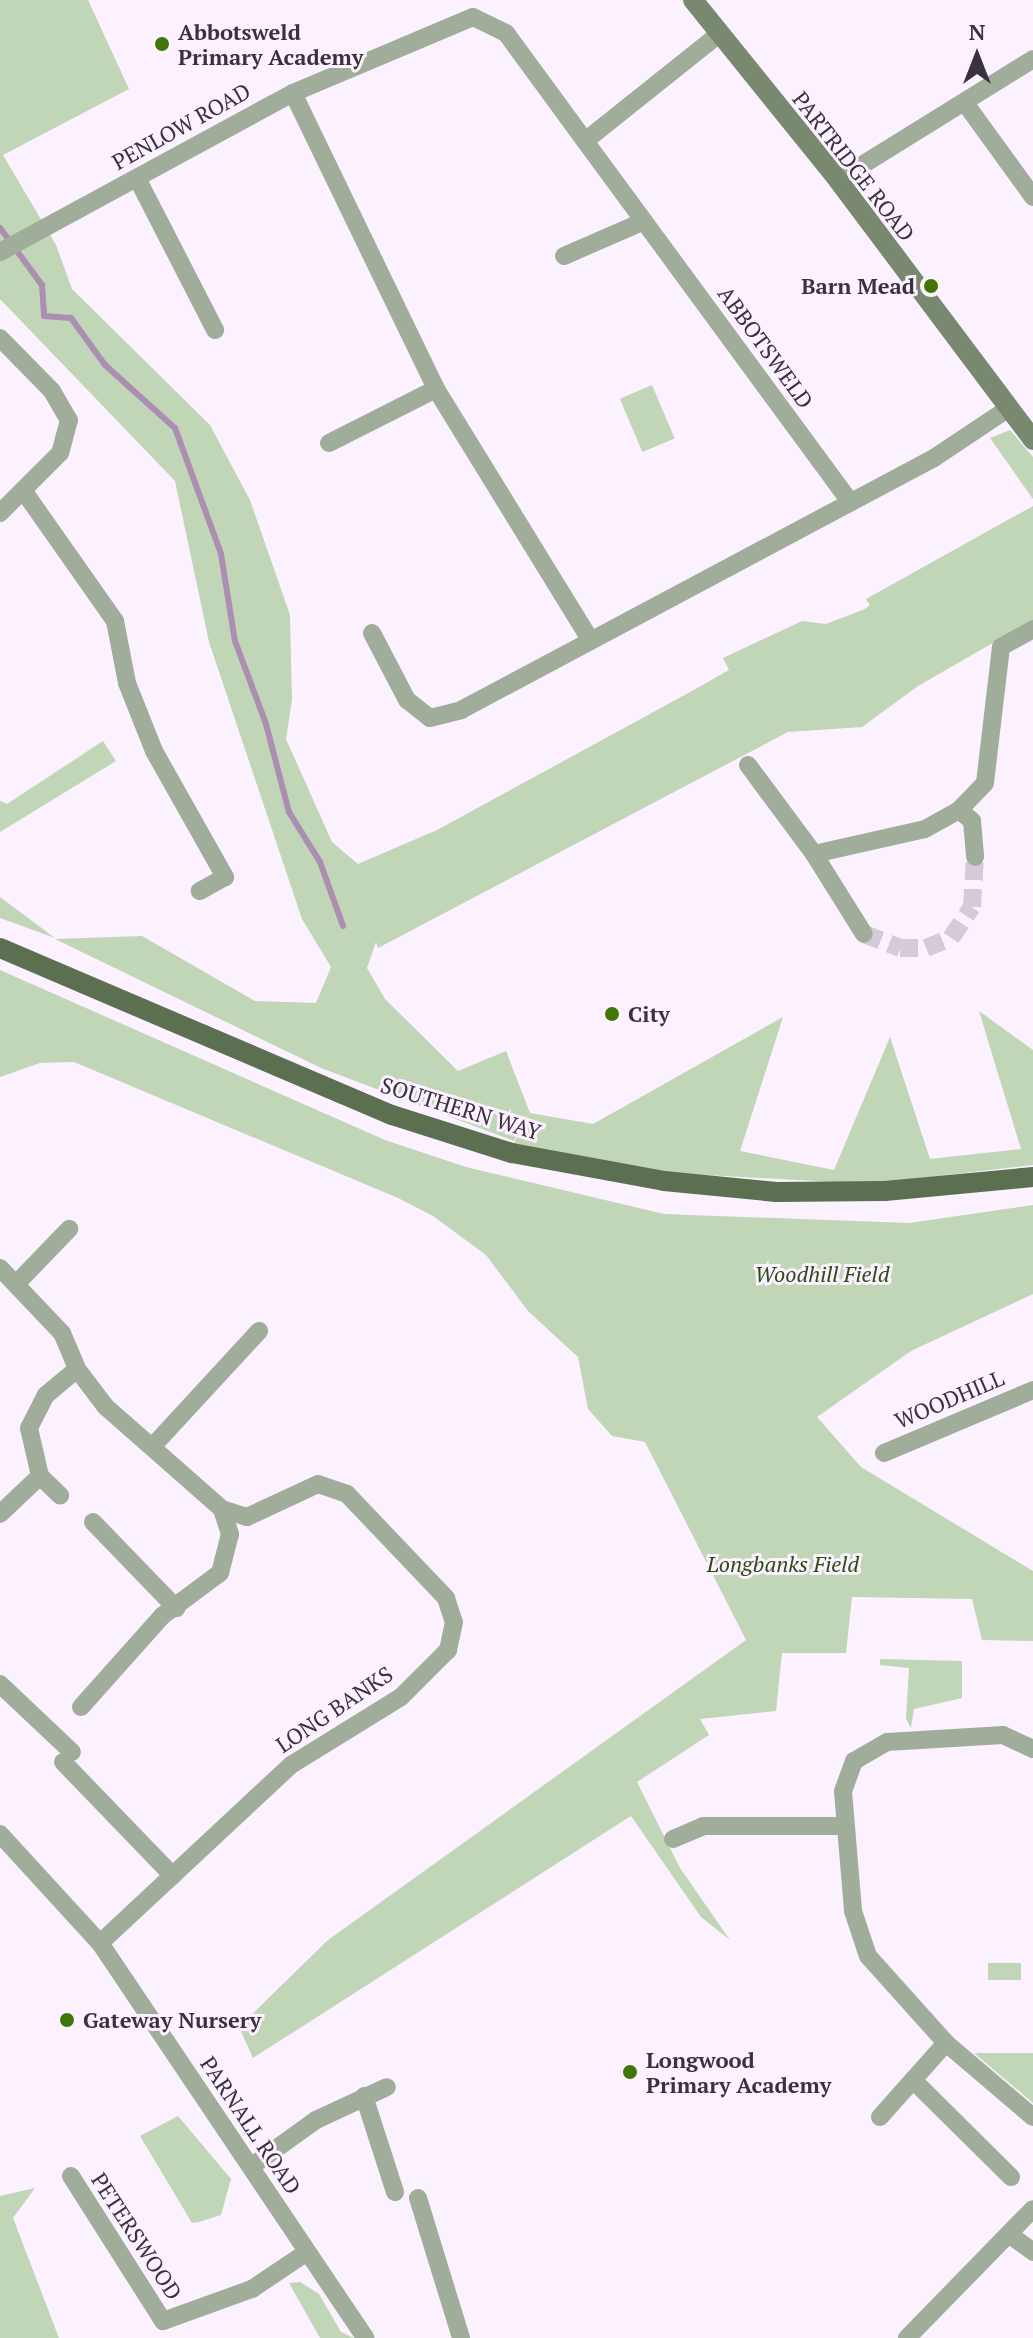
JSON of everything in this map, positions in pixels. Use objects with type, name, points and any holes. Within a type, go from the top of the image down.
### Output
[{"type":"main road","name":"SOUTHERN WAY","points":[[0,948],[392,1115],[512,1153],[664,1181],[776,1192],[885,1191],[1033,1177]]},
{"type":"street","name":"PARTRIDGE ROAD","points":[[693,0],[718,35],[838,180],[1033,440]]},
{"type":"street","name":"PENLOW ROAD","points":[[0,252],[293,93],[473,17],[506,33],[585,141]]},
{"type":"street","points":[[585,141],[718,35]]},
{"type":"street","points":[[838,180],[1033,59]]},
{"type":"street","points":[[293,93],[436,389],[589,638]]},
{"type":"street","points":[[965,103],[1033,197]]},
{"type":"street","name":"ABBOTSWELD","points":[[585,141],[849,501]]},
{"type":"street","points":[[137,178],[215,330]]},
{"type":"street","points":[[564,256],[644,221]]},
{"type":"street","points":[[0,338],[52,391],[69,420],[60,453],[25,493],[0,513]]},
{"type":"street","points":[[329,443],[436,389]]},
{"type":"street","points":[[372,633],[407,700],[430,718],[461,710],[589,638],[934,458],[1009,408]]},
{"type":"street","points":[[25,493],[115,621],[127,683],[154,751],[225,877],[200,891]]},
{"type":"street","points":[[814,854],[925,829],[959,810],[985,783],[992,760],[1001,647],[1033,629]]},
{"type":"street","points":[[748,765],[814,854],[864,934]]},
{"type":"street","points":[[959,810],[972,821],[975,857]]},
{"type":"street","points":[[18,1282],[69,1229]]},
{"type":"street","points":[[0,1268],[18,1282],[62,1333],[77,1369],[106,1407],[222,1509],[230,1534],[220,1573],[162,1616],[81,1707]]},
{"type":"street","points":[[152,1447],[259,1331]]},
{"type":"street","points":[[60,1495],[40,1476],[29,1428],[46,1395],[77,1369]]},
{"type":"street","name":"WOODHILL","points":[[884,1453],[1033,1390]]},
{"type":"street","points":[[0,1514],[40,1476]]},
{"type":"street","name":"LONG BANKS","points":[[100,1943],[291,1765],[401,1697],[448,1650],[454,1622],[446,1598],[347,1494],[318,1484],[247,1517],[222,1509]]},
{"type":"street","points":[[93,1522],[176,1608]]},
{"type":"street","points":[[0,1684],[173,1876]]},
{"type":"street","points":[[1033,1749],[1003,1735],[873,1746],[854,1761],[845,1779],[845,1826],[853,1911],[868,1956],[946,2043],[1033,2117]]},
{"type":"street","points":[[673,1839],[703,1826],[845,1826]]},
{"type":"street","name":"PARNALL ROAD","points":[[0,1834],[100,1943],[365,2338]]},
{"type":"street","points":[[880,2117],[946,2043]]},
{"type":"street","points":[[913,2080],[1011,2177]]},
{"type":"street","points":[[252,2166],[316,2120],[387,2087]]},
{"type":"street","points":[[364,2096],[395,2192]]},
{"type":"street","name":"PETERSWOOD","points":[[71,2176],[164,2330],[252,2289],[307,2252]]},
{"type":"street","points":[[418,2198],[460,2338]]},
{"type":"street","points":[[907,2338],[1033,2209]]},
{"type":"street","points":[[1010,2235],[1033,2252]]},
{"type":"green space","points":[[0,0],[88,0],[129,89],[3,155],[56,245],[72,289],[210,425],[250,500],[290,615],[292,700],[286,739],[332,842],[358,864],[437,830],[692,691],[729,670],[723,658],[802,621],[826,624],[865,609],[870,605],[866,599],[1033,506],[1033,620],[918,686],[862,727],[788,732],[378,948],[376,942],[367,968],[385,999],[458,1071],[506,1051],[530,1113],[593,1124],[783,1017],[740,1151],[834,1170],[890,1037],[930,1159],[1021,1149],[979,1011],[1033,1050],[1033,1165],[868,1184],[671,1173],[514,1144],[519,1133],[514,1141],[321,1068],[55,939],[142,936],[255,1001],[316,1003],[331,967],[302,919],[209,642],[175,481],[0,299]]},
{"type":"green space","points":[[652,385],[675,438],[642,452],[620,399]]},
{"type":"green space","points":[[1010,430],[1033,457],[1033,499],[990,438]]},
{"type":"green space","points":[[103,741],[116,761],[0,832],[0,801],[7,804]]},
{"type":"green space","points":[[0,897],[55,938],[0,918]]},
{"type":"green space","points":[[0,970],[385,1140],[466,1167],[664,1214],[909,1223],[1033,1205],[1033,1294],[911,1351],[817,1417],[861,1467],[1033,1571],[1033,1641],[982,1640],[972,1599],[852,1597],[846,1653],[782,1653],[776,1711],[700,1719],[709,1735],[637,1782],[680,1868],[730,1940],[701,1917],[631,1816],[253,2058],[239,2027],[328,1940],[746,1640],[645,1442],[612,1436],[588,1409],[578,1357],[528,1311],[486,1255],[433,1216],[398,1198],[74,1062],[40,1063],[0,1077]]},
{"type":"green space","points":[[880,1659],[962,1661],[962,1698],[914,1709],[911,1728],[906,1719],[909,1668],[880,1665]]},
{"type":"green space","points":[[988,1963],[1021,1963],[1021,1980],[988,1980]]},
{"type":"green space","points":[[974,2053],[1033,2053],[1033,2103]]},
{"type":"green space","points":[[178,2116],[231,2179],[221,2215],[199,2222],[192,2223],[140,2136]]},
{"type":"green space","points":[[35,2188],[13,2218],[59,2338],[0,2338],[0,2196]]},
{"type":"green space","points":[[300,2282],[319,2294],[341,2332],[354,2338],[320,2338],[289,2283]]},
{"type":"waterway","points":[[0,228],[42,285],[44,316],[71,318],[105,365],[175,428],[221,554],[235,641],[266,724],[289,812],[320,862],[343,926]]},
{"type":"tunnel","points":[[864,934],[900,948],[926,948],[951,938],[972,907],[975,857]]},
{"type":"place","name":"Abbotsweld Primary Academy","points":[[162,44]]},
{"type":"place","name":"Barn Mead","points":[[931,286]]},
{"type":"place","name":"City","points":[[612,1014]]},
{"type":"place","name":"Gateway Nursery","points":[[67,2020]]},
{"type":"place","name":"Longwood Primary Academy","points":[[630,2072]]},
{"type":"park label","name":"Woodhill Field","points":[[822,1274]]},
{"type":"park label","name":"Longbanks Field","points":[[783,1564]]}]
